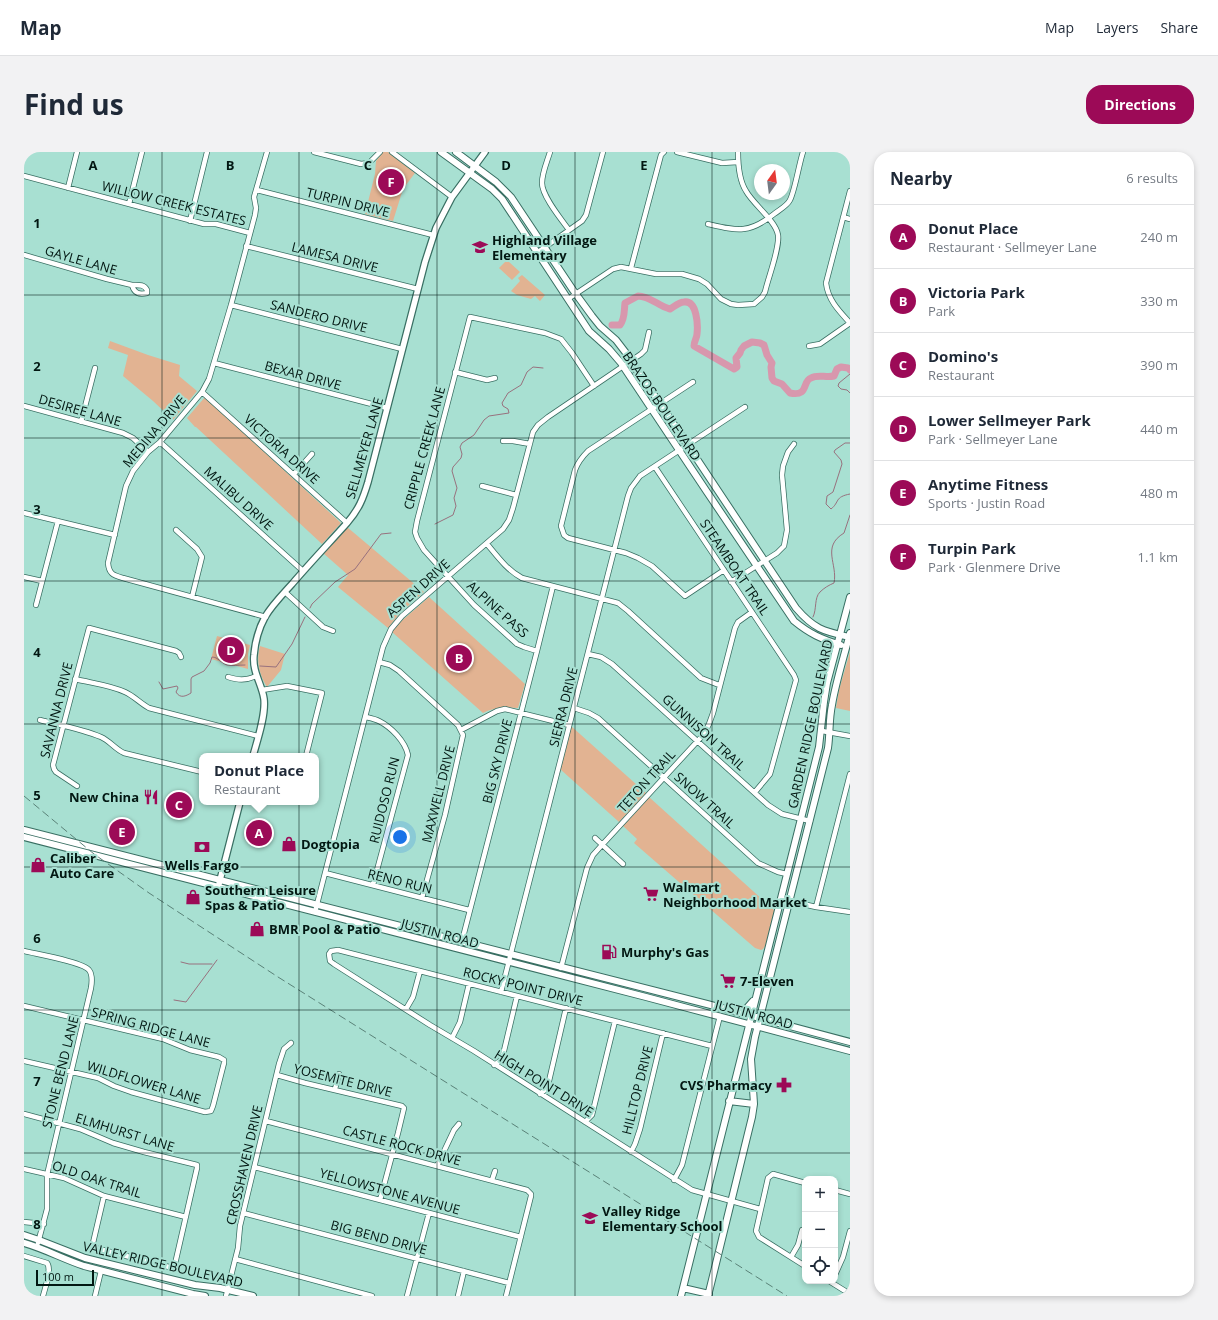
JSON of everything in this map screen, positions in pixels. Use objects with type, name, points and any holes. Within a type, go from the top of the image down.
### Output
[{"type":"main road","name":"BRAZOS BOULEVARD","points":[[441,152],[492,189],[502,199],[589,331],[609,349],[624,366],[651,409],[794,621],[818,638],[848,647]]},
{"type":"main road","name":"BRAZOS BOULEVARD","points":[[456,152],[496,182],[511,197],[575,294],[600,326],[621,346],[796,608],[806,620],[818,628],[840,635],[850,636]]},
{"type":"main road","points":[[552,274],[559,270]]},
{"type":"main road","points":[[707,492],[715,487]]},
{"type":"main road","name":"GARDEN RIDGE BOULEVARD","points":[[681,1296],[729,1101],[802,819],[822,731],[827,683],[850,597]]},
{"type":"main road","points":[[683,1288],[709,1295],[750,1129],[754,1104],[751,1058],[828,748],[831,708],[834,692],[850,636]]},
{"type":"main road","name":"JUSTIN ROAD","points":[[24,830],[219,883],[260,897],[316,912],[850,1051]]},
{"type":"main road","name":"JUSTIN ROAD","points":[[24,837],[219,883],[288,897],[850,1042]]},
{"type":"main road","points":[[260,897],[263,894],[269,896],[288,897]]},
{"type":"main road","points":[[772,937],[780,937]]},
{"type":"main road","points":[[618,990],[619,982]]},
{"type":"main road","points":[[737,1012],[749,1007],[757,994]]},
{"type":"main road","points":[[839,1048],[840,1040]]},
{"type":"main road","points":[[729,1101],[754,1104]]},
{"type":"main road","name":"VALLEY RIDGE BOULEVARD","points":[[24,1235],[85,1258],[227,1293],[254,1296]]},
{"type":"main road","name":"VALLEY RIDGE BOULEVARD","points":[[24,1243],[69,1261],[102,1271],[192,1295],[205,1296]]},
{"type":"street","points":[[68,188],[77,152]]},
{"type":"street","points":[[129,204],[142,152]]},
{"type":"street","points":[[190,221],[207,152]]},
{"type":"street","name":"MEDINA DRIVE","points":[[266,617],[113,575],[109,570],[108,564],[126,486],[130,475],[148,452],[160,442],[202,392],[209,379],[255,215],[256,208],[254,197],[267,152]]},
{"type":"street","points":[[314,152],[361,164],[369,163],[380,152]]},
{"type":"street","points":[[392,152],[452,197]]},
{"type":"street","name":"SELLMEYER LANE","points":[[254,753],[264,707],[264,699],[256,676],[254,660],[259,631],[266,617],[285,592],[347,523],[357,511],[364,498],[402,349],[434,235],[452,197],[485,152]]},
{"type":"street","points":[[550,152],[543,180],[543,188],[546,196],[569,230]]},
{"type":"street","points":[[538,252],[582,221],[586,215],[603,152]]},
{"type":"street","points":[[631,268],[657,169],[661,155],[664,152]]},
{"type":"street","points":[[677,152],[722,163],[738,162]]},
{"type":"street","points":[[568,299],[613,269],[621,267],[656,274],[682,274],[693,277],[704,282],[721,299],[728,303],[738,305],[754,304],[759,300],[764,295],[777,247],[778,237],[777,231],[768,218],[745,190],[738,162],[738,152]]},
{"type":"street","points":[[708,224],[734,229],[746,229],[762,223],[784,206],[790,199],[802,152]]},
{"type":"street","name":"WILLOW CREEK ESTATES","points":[[24,176],[190,221],[204,224],[216,224],[250,232]]},
{"type":"street","name":"TURPIN DRIVE","points":[[257,190],[434,235]]},
{"type":"street","points":[[808,346],[820,344],[850,323],[838,310],[831,299],[826,283],[850,191]]},
{"type":"street","points":[[843,217],[850,219]]},
{"type":"street","name":"LAMESA DRIVE","points":[[246,246],[418,289]]},
{"type":"street","name":"GAYLE LANE","points":[[24,255],[132,285]]},
{"type":"street","name":"SANDERO DRIVE","points":[[231,305],[402,349]]},
{"type":"street","name":"CRIPPLE CREEK LANE","points":[[448,576],[418,541],[415,527],[470,317],[545,333],[561,339],[594,386]]},
{"type":"street","name":"ASPEN DRIVE","points":[[316,912],[379,662],[387,636],[391,629],[402,616],[503,529],[509,520],[533,432],[538,425],[641,354],[645,350],[649,332]]},
{"type":"street","name":"BEXAR DRIVE","points":[[214,363],[387,408]]},
{"type":"street","points":[[81,422],[95,368]]},
{"type":"street","points":[[455,372],[487,380],[495,378]]},
{"type":"street","points":[[693,382],[588,451],[577,464],[561,526],[564,535],[568,538],[614,550],[645,561],[685,596],[724,570]]},
{"type":"street","name":"VICTORIA DRIVE","points":[[202,392],[347,523]]},
{"type":"street","name":"DESIREE LANE","points":[[24,406],[123,433],[133,438],[148,452]]},
{"type":"street","name":"SIERRA DRIVE","points":[[501,992],[631,488],[640,476],[745,408]]},
{"type":"street","points":[[503,441],[530,444]]},
{"type":"street","name":"MALIBU DRIVE","points":[[160,442],[303,571]]},
{"type":"street","points":[[731,582],[782,550],[786,543],[787,530],[782,475],[783,466],[788,452],[794,444]]},
{"type":"street","points":[[294,474],[312,454]]},
{"type":"street","name":"STEAMBOAT TRAIL","points":[[655,467],[796,680],[770,774],[755,792]]},
{"type":"street","points":[[482,486],[516,495]]},
{"type":"street","points":[[24,513],[115,536]]},
{"type":"street","points":[[36,604],[58,521]]},
{"type":"street","points":[[176,530],[198,549],[202,556],[192,597]]},
{"type":"street","points":[[486,544],[514,574],[522,578],[618,603],[701,678],[720,685]]},
{"type":"street","points":[[24,576],[42,581]]},
{"type":"street","name":"ALPINE PASS","points":[[448,576],[474,605],[506,635],[517,644],[537,651]]},
{"type":"street","name":"BIG SKY DRIVE","points":[[462,941],[537,651],[552,586]]},
{"type":"street","points":[[285,592],[323,627],[333,631]]},
{"type":"street","name":"TETON TRAIL","points":[[561,968],[587,868],[593,855],[704,734],[709,724],[734,628],[738,622],[752,612]]},
{"type":"street","name":"SAVANNA DRIVE","points":[[78,786],[54,769],[53,765],[89,628],[176,651],[181,657]]},
{"type":"street","name":"GUNNISON TRAIL","points":[[588,654],[601,657],[612,664],[768,805],[782,814],[810,821]]},
{"type":"street","name":"MAXWELL DRIVE","points":[[379,662],[390,665],[399,671],[458,725],[464,735],[462,748],[422,898]]},
{"type":"street","points":[[228,677],[244,680],[256,676]]},
{"type":"street","points":[[75,679],[124,691],[149,708],[258,736]]},
{"type":"street","points":[[262,690],[287,686],[322,694],[307,753]]},
{"type":"street","name":"SNOW TRAIL","points":[[574,708],[598,718],[758,863],[778,872],[787,874]]},
{"type":"street","points":[[461,730],[497,711],[505,709],[570,725]]},
{"type":"street","name":"RUIDOSO RUN","points":[[366,717],[379,721],[394,732],[406,748],[408,755],[373,885]]},
{"type":"street","points":[[40,720],[102,738],[124,753],[199,771]]},
{"type":"street","points":[[822,731],[850,736]]},
{"type":"street","points":[[816,907],[850,774]]},
{"type":"street","points":[[219,883],[239,805]]},
{"type":"street","points":[[595,838],[623,864]]},
{"type":"street","name":"RENO RUN","points":[[325,873],[469,910]]},
{"type":"street","points":[[781,899],[816,907],[850,912]]},
{"type":"street","name":"ROCKY POINT DRIVE","points":[[329,954],[331,951],[338,950],[712,1046]]},
{"type":"street","name":"STONE BEND LANE","points":[[24,951],[78,964],[87,968],[92,976],[84,1020],[47,1175],[48,1204],[37,1247]]},
{"type":"street","name":"HIGH POINT DRIVE","points":[[329,954],[330,961],[334,964],[585,1122],[674,1180],[692,1190],[706,1195],[760,1209]]},
{"type":"street","points":[[406,1010],[413,997],[420,971]]},
{"type":"street","points":[[452,1038],[460,1022],[469,984]]},
{"type":"street","points":[[494,1065],[501,1060],[503,1055],[517,996]]},
{"type":"street","name":"SPRING RIDGE LANE","points":[[24,1006],[163,1039],[190,1050],[219,1057],[224,1060],[214,1106],[211,1111]]},
{"type":"street","points":[[540,1094],[545,1090],[549,1081],[566,1008]]},
{"type":"street","points":[[674,1180],[682,1164],[720,1016]]},
{"type":"street","points":[[585,1122],[592,1115],[615,1021]]},
{"type":"street","name":"HILLTOP DRIVE","points":[[630,1152],[635,1144],[640,1130],[663,1033]]},
{"type":"street","name":"CROSSHAVEN DRIVE","points":[[227,1293],[235,1259],[240,1226],[277,1075],[284,1049],[290,1043]]},
{"type":"street","name":"WILDFLOWER LANE","points":[[24,1061],[98,1078],[131,1092],[205,1112],[211,1111]]},
{"type":"street","points":[[335,1089],[339,1074]]},
{"type":"street","name":"YOSEMITE DRIVE","points":[[277,1075],[402,1106],[404,1108],[392,1154]]},
{"type":"street","name":"ELMHURST LANE","points":[[24,1114],[80,1129],[119,1144],[197,1165],[186,1217]]},
{"type":"street","name":"CASTLE ROCK DRIVE","points":[[266,1121],[527,1190],[531,1194],[521,1237]]},
{"type":"street","points":[[437,1166],[454,1130],[459,1124]]},
{"type":"street","points":[[380,1200],[392,1154]]},
{"type":"street","name":"YELLOWSTONE AVENUE","points":[[254,1167],[521,1237]]},
{"type":"street","name":"OLD OAK TRAIL","points":[[24,1169],[64,1178],[104,1196],[186,1217]]},
{"type":"street","points":[[492,1180],[495,1171]]},
{"type":"street","points":[[802,1182],[772,1174],[768,1178],[756,1227],[757,1235],[759,1237],[802,1264]]},
{"type":"street","points":[[838,1191],[850,1194]]},
{"type":"street","points":[[104,1196],[93,1246],[95,1248],[169,1267],[173,1267],[175,1264],[186,1217]]},
{"type":"street","name":"BIG BEND DRIVE","points":[[243,1213],[509,1283]]},
{"type":"street","points":[[407,1296],[429,1213]]},
{"type":"street","points":[[24,1222],[44,1224]]},
{"type":"street","points":[[791,1257],[798,1245],[802,1230]]},
{"type":"street","points":[[838,1269],[849,1240],[850,1231]]},
{"type":"street","points":[[506,1296],[521,1237]]},
{"type":"street","points":[[24,1256],[47,1263],[49,1265],[50,1270],[43,1296]]},
{"type":"street","points":[[235,1259],[372,1296]]},
{"type":"street","points":[[95,1296],[102,1271]]},
{"type":"street","points":[[458,1296],[464,1271]]},
{"type":"street","points":[[835,1284],[850,1294]]},
{"type":"street","points":[[192,1295],[195,1285]]},
{"type":"shaded area","points":[[383,152],[388,152],[415,173],[403,189],[393,221],[365,214],[375,174],[376,161]]},
{"type":"shaded area","points":[[507,260],[520,272],[512,280],[499,268]]},
{"type":"shaded area","points":[[522,275],[545,295],[540,301],[535,296],[531,299],[517,295],[511,291],[520,281],[518,278]]},
{"type":"shaded area","points":[[110,341],[180,365],[179,376],[197,391],[173,420],[123,376],[128,355],[108,348]]},
{"type":"shaded area","points":[[205,397],[341,523],[322,544],[187,418]]},
{"type":"shaded area","points":[[347,527],[424,592],[401,612],[388,628],[338,587],[348,575],[323,553]]},
{"type":"shaded area","points":[[429,597],[525,684],[518,708],[500,708],[483,713],[392,632],[398,624]]},
{"type":"shaded area","points":[[217,636],[250,645],[248,654],[248,669],[211,659]]},
{"type":"shaded area","points":[[260,646],[285,654],[281,670],[267,687],[259,667],[258,657]]},
{"type":"shaded area","points":[[850,652],[850,711],[836,708],[839,690]]},
{"type":"shaded area","points":[[571,726],[646,793],[619,822],[560,769]]},
{"type":"shaded area","points":[[649,797],[775,911],[766,945],[763,949],[761,950],[755,948],[634,843],[637,839],[623,826]]},
{"type":"waterway","points":[[612,325],[620,325],[622,323],[624,318],[625,303],[638,296],[642,296],[670,309],[680,303],[688,302],[692,305],[697,319],[697,335],[694,346],[734,369],[737,367],[736,358],[744,346],[752,342],[760,343],[764,345],[767,355],[772,363],[772,378],[774,381],[782,384],[790,393],[800,393],[803,391],[808,380],[814,377],[834,376],[837,369],[841,367],[848,368],[850,370]]},
{"type":"waterway","points":[[435,524],[453,515],[456,506],[454,498],[457,488],[452,471],[453,467],[461,458],[462,454],[460,447],[462,443],[474,435],[484,420],[489,416],[509,413],[508,409],[503,406],[502,403],[508,393],[521,385],[527,372],[533,367],[543,368]]},
{"type":"waterway","points":[[850,374],[839,383],[838,386],[850,393]]},
{"type":"waterway","points":[[850,443],[845,443],[834,452],[841,460],[842,464],[833,492],[827,496],[826,504],[831,509],[839,498],[850,494]]},
{"type":"waterway","points":[[813,617],[818,594],[834,583],[835,576],[832,556],[833,544],[837,538],[844,533],[850,515]]},
{"type":"waterway","points":[[310,608],[312,604],[335,582],[355,569],[381,534],[391,533]]},
{"type":"waterway","points":[[260,666],[276,667],[292,644],[305,617]]},
{"type":"waterway","points":[[159,682],[163,689],[177,686],[178,688],[176,692],[179,696],[183,696],[191,693],[192,677],[204,671],[210,663],[212,657],[227,665],[245,665]]},
{"type":"waterway","points":[[174,1000],[186,1002],[217,960]]},
{"type":"waterway","points":[[181,962],[189,964],[212,964]]},
{"type":"railway","points":[[24,796],[94,854],[149,893],[278,977],[787,1296]]},
{"type":"place","name":"Turpin Park","points":[[391,182]]},
{"type":"place","name":"Highland Village Elementary","points":[[480,247]]},
{"type":"place","name":"Lower Sellmeyer Park","points":[[231,650]]},
{"type":"place","name":"Victoria Park","points":[[459,658]]},
{"type":"place","name":"New China","points":[[151,797]]},
{"type":"place","name":"Domino's","points":[[179,805]]},
{"type":"place","name":"Anytime Fitness","points":[[122,832]]},
{"type":"place","name":"Donut Place","points":[[259,833]]},
{"type":"place","name":"Dogtopia","points":[[289,844]]},
{"type":"place","name":"Wells Fargo","points":[[202,847]]},
{"type":"place","name":"Caliber Auto Care","points":[[38,865]]},
{"type":"place","name":"Walmart Neighborhood Market","points":[[651,894]]},
{"type":"place","name":"Southern Leisure Spas & Patio","points":[[193,897]]},
{"type":"place","name":"BMR Pool & Patio","points":[[257,929]]},
{"type":"place","name":"Murphy's Gas","points":[[609,952]]},
{"type":"place","name":"7-Eleven","points":[[728,981]]},
{"type":"place","name":"CVS Pharmacy","points":[[784,1085]]},
{"type":"place","name":"Valley Ridge Elementary School","points":[[590,1218]]}]
